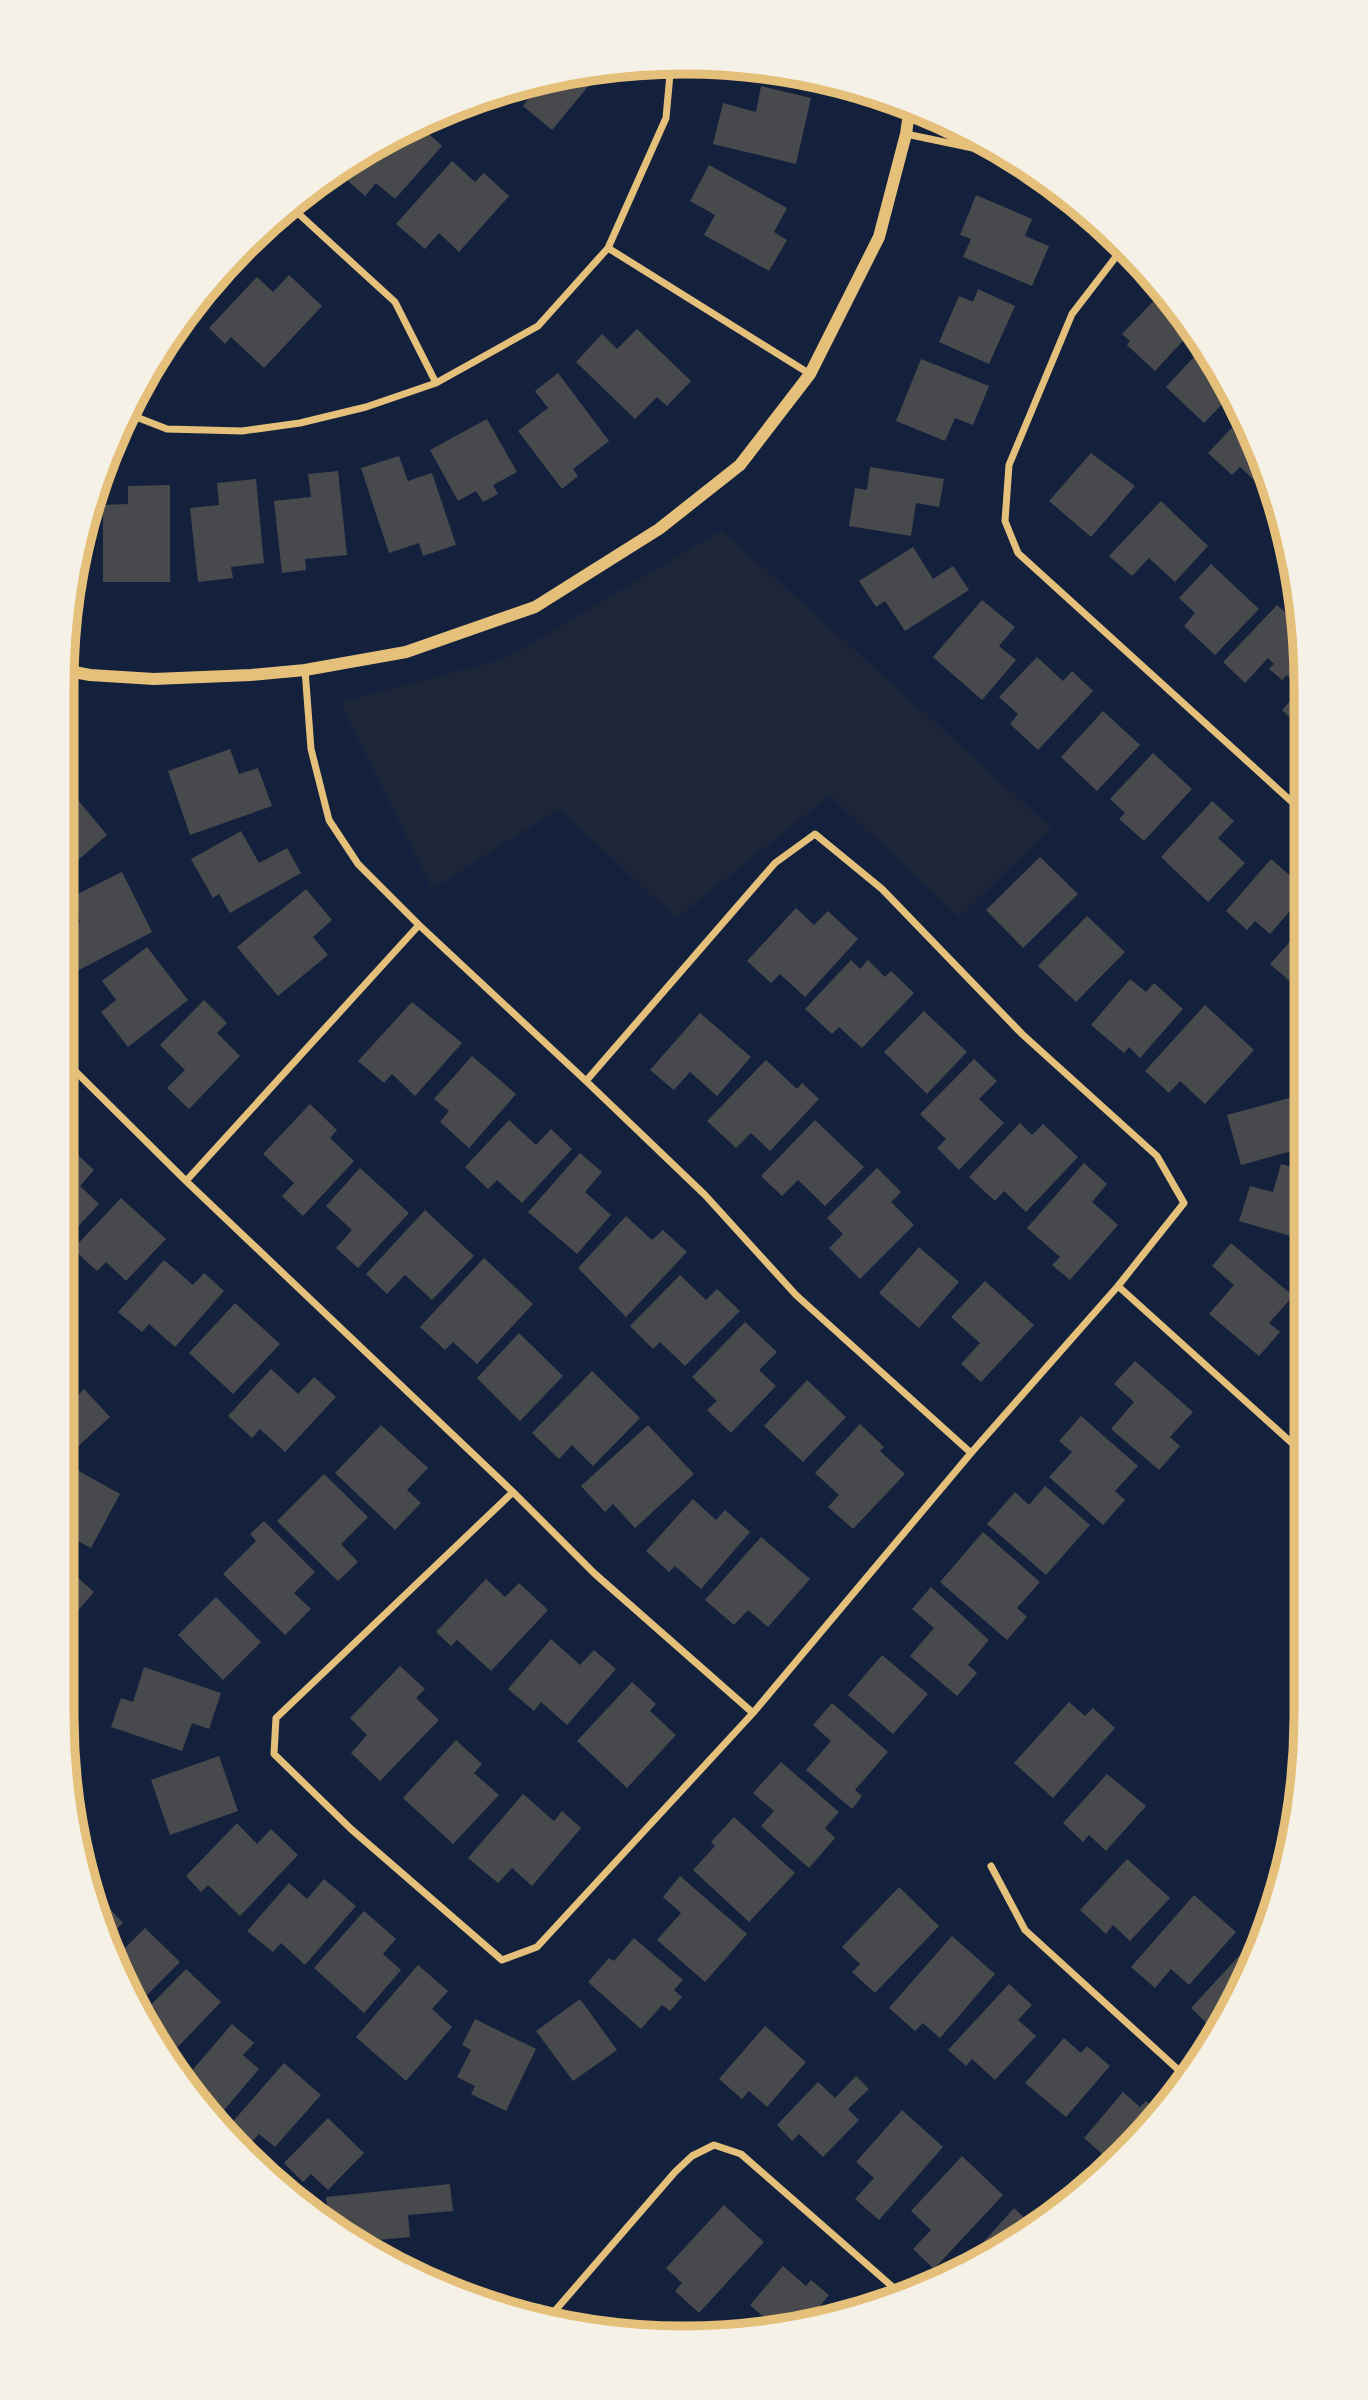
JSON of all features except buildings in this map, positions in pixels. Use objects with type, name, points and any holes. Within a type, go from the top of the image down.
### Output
[{"type":"street","points":[[135,416],[167,429],[242,431],[300,423],[366,407],[436,383],[538,326],[608,248],[666,118],[669,74]]},
{"type":"street","points":[[74,672],[154,678],[251,675],[305,670],[406,652],[535,607],[659,530],[740,465],[810,374],[878,237],[908,116]]},
{"type":"street","points":[[906,134],[978,149]]},
{"type":"street","points":[[297,212],[395,302],[436,383]]},
{"type":"street","points":[[608,248],[810,374]]},
{"type":"street","points":[[1118,254],[1072,314],[1009,465],[1005,521],[1018,553],[1294,804]]},
{"type":"street","points":[[305,670],[311,749],[329,820],[358,864],[705,1195],[796,1295],[971,1453]]},
{"type":"street","points":[[513,1492],[276,1718],[274,1754],[351,1829],[502,1960],[537,1947],[753,1713],[971,1453],[1118,1286],[1184,1203],[1157,1156],[1022,1034],[882,889],[815,834],[775,863],[586,1081]]},
{"type":"street","points":[[186,1181],[419,925]]},
{"type":"street","points":[[74,1070],[595,1574],[753,1713]]},
{"type":"street","points":[[1118,1286],[1294,1445]]},
{"type":"street","points":[[991,1866],[1026,1930],[1180,2071]]},
{"type":"street","points":[[554,2312],[674,2172],[692,2156],[714,2145],[741,2154],[895,2289]]},
{"type":"shaded area","points":[[722,530],[1052,828],[959,917],[830,796],[676,918],[559,809],[432,889],[340,702],[504,659]]}]
